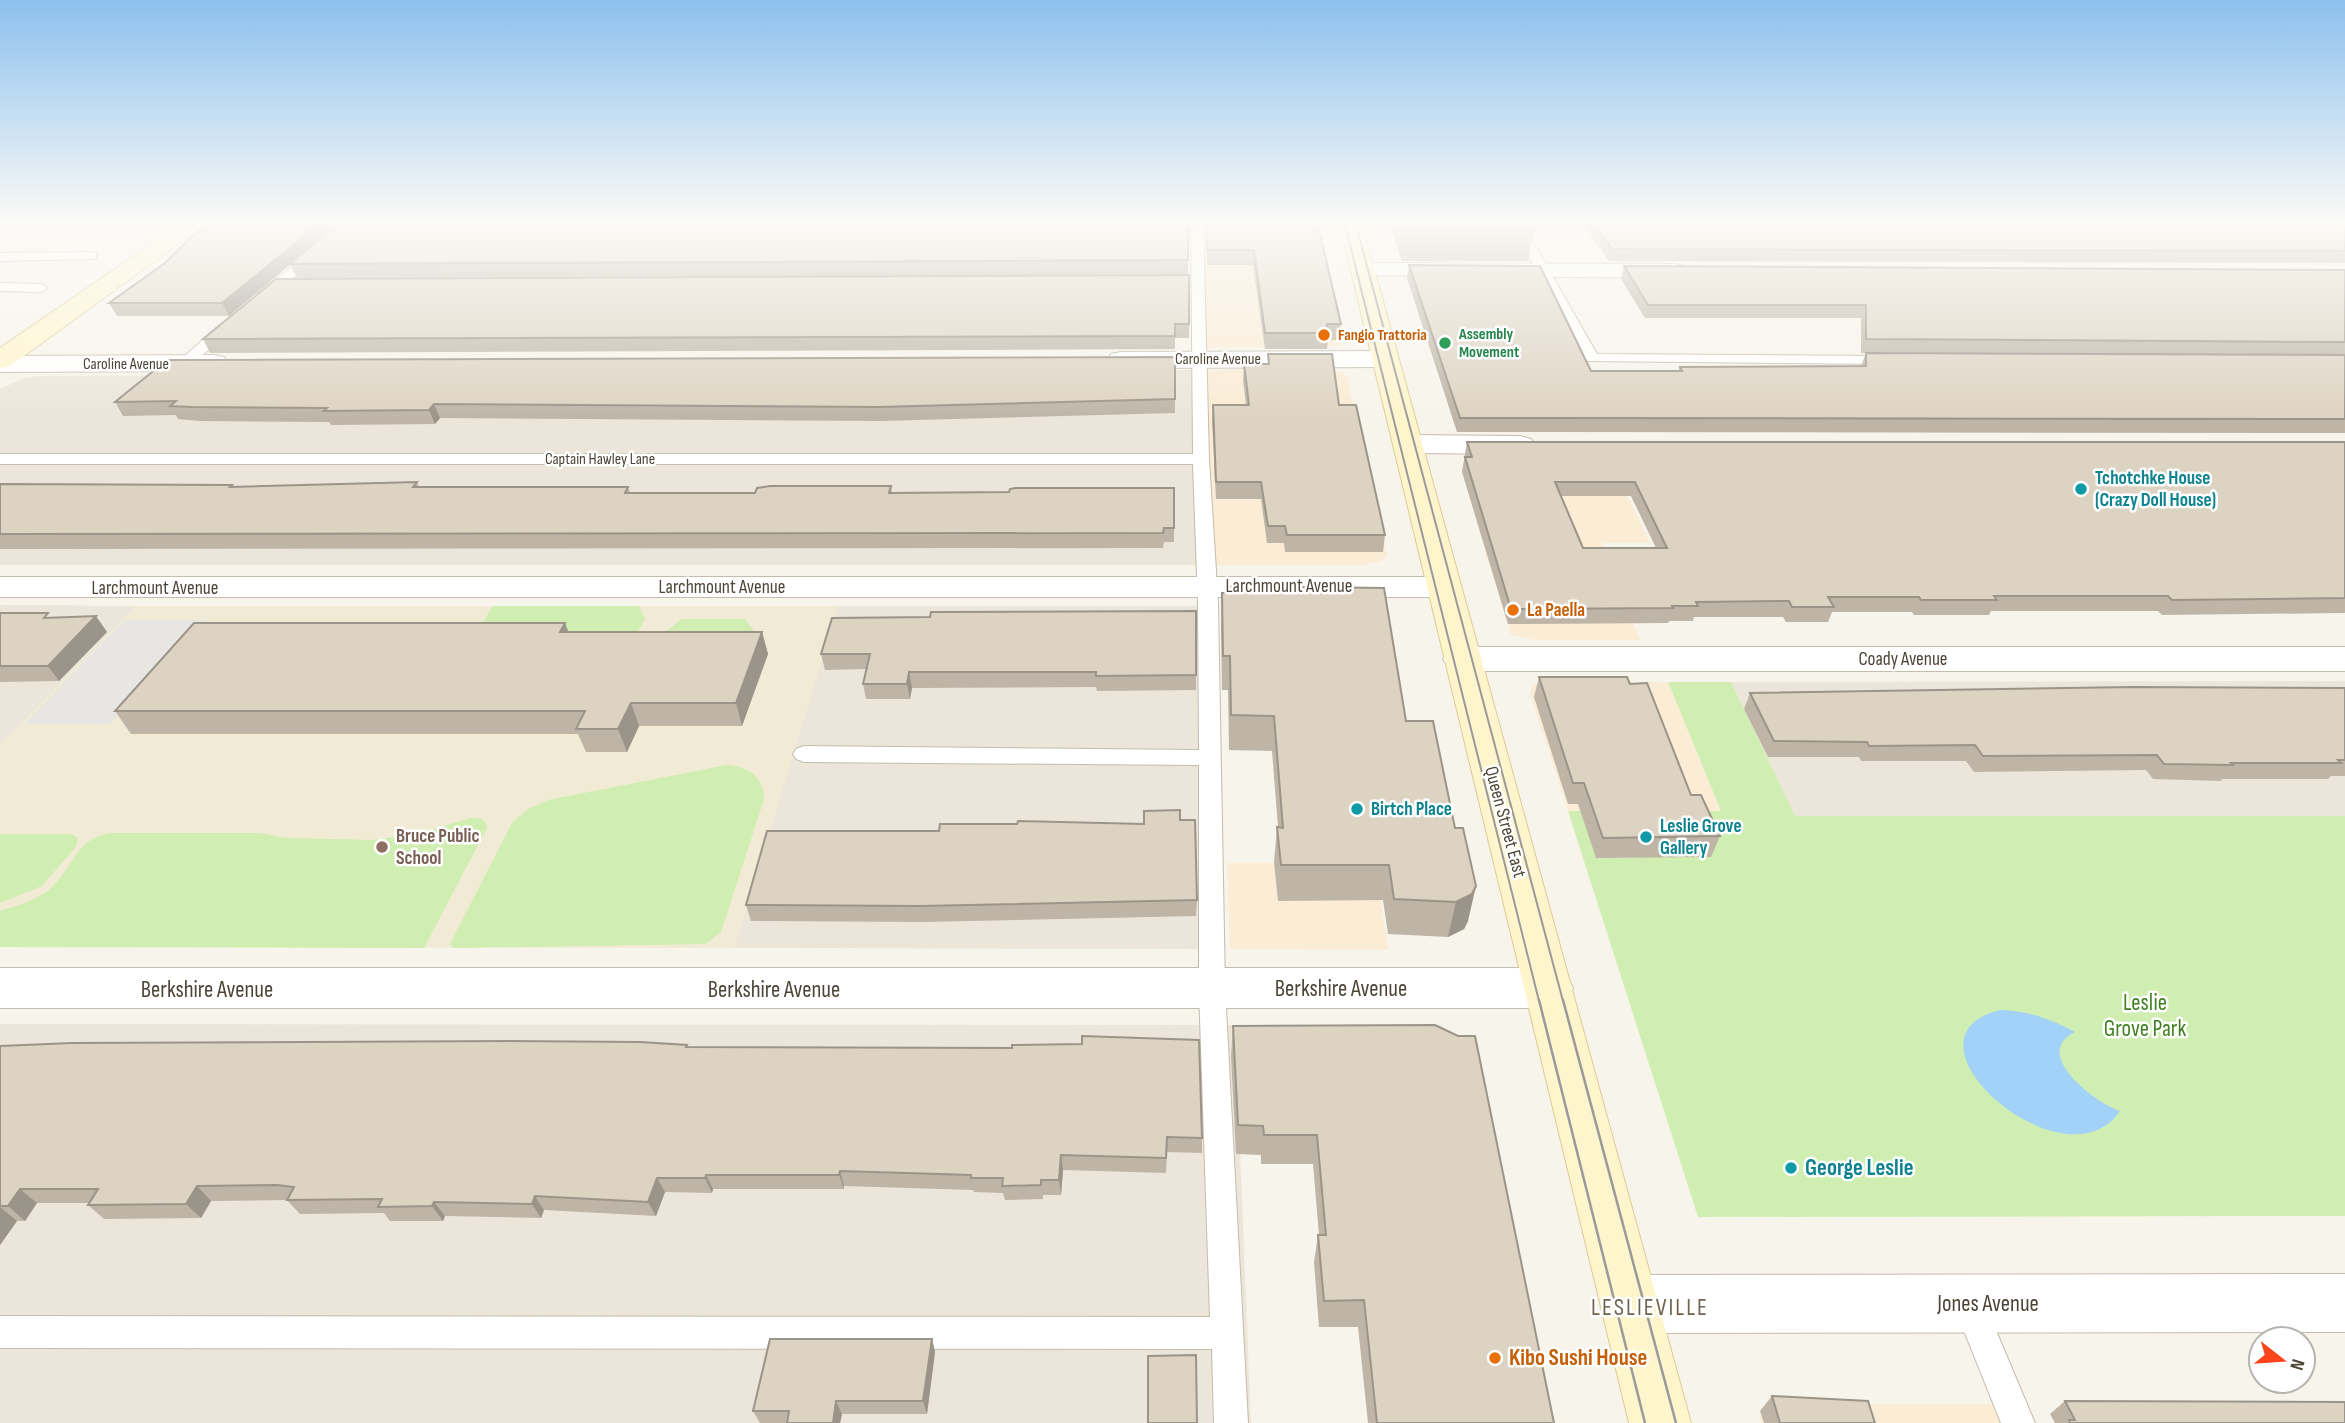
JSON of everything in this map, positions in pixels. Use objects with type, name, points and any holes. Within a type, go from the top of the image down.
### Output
[{"type":"main road","points":[[0,361],[104,287]]},
{"type":"main road","name":"Queen Street East","points":[[1366,287],[1660,1423]]},
{"type":"street","name":"Caroline Avenue","points":[[1090,360],[1385,359]]},
{"type":"street","name":"Caroline Avenue","points":[[0,361],[238,363]]},
{"type":"street","points":[[1408,444],[1545,445]]},
{"type":"street","name":"Larchmount Avenue","points":[[0,587],[1443,587]]},
{"type":"street","name":"Coady Avenue","points":[[1461,660],[2345,659]]},
{"type":"street","name":"Berkshire Avenue","points":[[0,988],[1549,988]]},
{"type":"street","name":"Jones Avenue","points":[[1631,1304],[2345,1303]]},
{"type":"lane","points":[[17,287],[41,288]]},
{"type":"lane","points":[[255,303],[272,287]]},
{"type":"lane","points":[[1192,287],[1200,359],[1207,586],[1212,989],[1231,1423]]},
{"type":"lane","points":[[1553,287],[1592,358],[1913,360]]},
{"type":"lane","points":[[184,363],[235,320]]},
{"type":"lane","name":"Captain Hawley Lane","points":[[0,459],[1201,459]]},
{"type":"lane","points":[[804,754],[1209,758]]},
{"type":"lane","points":[[1969,1304],[2018,1423]]},
{"type":"lane","points":[[0,1332],[1228,1333]]},
{"type":"shaded area","points":[[1205,287],[1330,287],[1342,342],[1340,346],[1206,348]]},
{"type":"shaded area","points":[[1319,369],[1342,372],[1347,377],[1387,556],[1380,561],[1364,565],[1214,565],[1206,370]]},
{"type":"shaded area","points":[[1206,370],[1214,565],[0,565],[0,389],[24,378]]},
{"type":"shaded area","points":[[1609,458],[1650,543],[1602,543],[1640,640],[1535,640],[1511,635],[1477,524],[1463,467],[1478,460]]},
{"type":"shaded area","points":[[0,605],[136,606],[0,746]]},
{"type":"shaded area","name":"Bruce Public School","points":[[136,606],[838,606],[734,948],[0,947],[0,746]]},
{"type":"shaded area","points":[[838,606],[1199,606],[1201,949],[734,948]]},
{"type":"shaded area","points":[[125,620],[207,620],[110,724],[24,724]]},
{"type":"shaded area","points":[[2345,681],[2345,816],[1794,816],[1731,682]]},
{"type":"shaded area","points":[[1668,682],[1721,811],[1568,811],[1530,694],[1533,684]]},
{"type":"shaded area","points":[[1227,863],[1376,863],[1388,950],[1230,949]]},
{"type":"shaded area","points":[[0,1024],[1235,1025],[1251,1423],[0,1423]]},
{"type":"shaded area","points":[[1778,1404],[2001,1404],[2009,1423],[1761,1423],[1759,1417]]},
{"type":"green space","points":[[493,606],[639,606],[645,619],[629,647],[470,643]]},
{"type":"green space","points":[[682,619],[745,619],[754,631],[751,640],[664,633]]},
{"type":"green space","name":"Leslie Grove Park","points":[[1668,682],[1731,682],[1795,816],[2345,816],[2345,1216],[1698,1217],[1568,811],[1721,811]]},
{"type":"green space","points":[[727,765],[753,774],[761,785],[764,799],[721,932],[705,944],[453,948],[450,944],[512,823],[528,809],[548,800]]},
{"type":"green space","points":[[470,818],[480,818],[487,828],[424,948],[0,947],[0,911],[27,902],[51,888],[82,848],[98,836],[110,833],[260,833],[285,838],[373,840],[417,834]]},
{"type":"green space","points":[[0,834],[71,834],[77,837],[77,845],[42,886],[0,903]]},
{"type":"water","points":[[2000,1010],[2039,1016],[2075,1032],[2063,1041],[2060,1052],[2063,1065],[2083,1088],[2120,1111],[2095,1131],[2063,1133],[2029,1122],[1997,1101],[1974,1076],[1963,1049],[1970,1026]]},
{"type":"building","points":[[131,287],[241,287],[222,303],[109,303]]},
{"type":"building","points":[[266,287],[1189,287],[1189,324],[1175,324],[1175,336],[203,339]]},
{"type":"building","points":[[1259,287],[1332,287],[1341,324],[1327,324],[1328,333],[1265,333]]},
{"type":"building","points":[[1416,287],[1550,287],[1591,371],[1682,371],[1680,367],[1866,366],[1866,353],[2345,355],[2345,419],[1460,418]]},
{"type":"building","points":[[1637,287],[2345,287],[2345,342],[1866,339],[1866,305],[1648,305]]},
{"type":"building","points":[[1268,354],[1332,354],[1339,405],[1356,405],[1385,535],[1287,535],[1285,526],[1268,526],[1261,482],[1216,482],[1213,405],[1249,405],[1244,364],[1269,364]]},
{"type":"building","points":[[1175,357],[1175,399],[879,407],[434,404],[429,410],[324,411],[327,408],[192,407],[170,406],[176,401],[115,402],[167,360]]},
{"type":"building","points":[[1467,442],[2345,442],[2345,598],[2172,600],[2168,596],[1994,596],[1997,600],[1921,600],[1919,597],[1828,597],[1834,607],[1792,607],[1789,601],[1696,602],[1698,606],[1672,606],[1673,608],[1511,609],[1465,457],[1472,457]],"holes":[[[1555,482],[1635,482],[1667,548],[1583,548]]]},
{"type":"building","points":[[417,482],[413,487],[628,487],[625,493],[755,493],[757,488],[770,486],[891,486],[889,493],[1009,492],[1015,488],[1174,488],[1174,528],[1164,528],[1163,533],[0,534],[0,484],[232,485],[230,487]]},
{"type":"building","points":[[1229,586],[1384,588],[1406,721],[1433,721],[1455,828],[1463,828],[1476,886],[1472,894],[1456,902],[1394,899],[1389,865],[1281,865],[1277,827],[1283,828],[1274,716],[1231,715],[1230,656],[1223,656],[1222,593],[1229,593]]},
{"type":"building","points":[[1196,611],[1196,675],[909,672],[907,684],[863,684],[870,654],[821,654],[832,618],[930,617],[931,612]]},
{"type":"building","points":[[0,613],[48,613],[44,618],[96,616],[48,666],[0,666]]},
{"type":"building","points":[[194,623],[565,623],[560,632],[762,632],[736,703],[631,703],[618,729],[576,729],[585,711],[115,711]]},
{"type":"building","points":[[1539,677],[1627,677],[1630,684],[1647,683],[1691,795],[1701,795],[1720,836],[1603,838],[1584,783],[1573,783]]},
{"type":"building","points":[[2133,687],[2345,688],[2345,760],[2338,760],[2341,763],[2164,764],[2157,755],[1983,756],[1975,745],[1869,746],[1867,742],[1774,741],[1750,693]]},
{"type":"building","points":[[1180,810],[1180,820],[1195,820],[1197,900],[920,906],[746,905],[767,831],[939,831],[940,824],[1017,824],[1018,821],[1144,824],[1144,811]]},
{"type":"building","points":[[1435,1025],[1458,1036],[1475,1036],[1554,1423],[1377,1423],[1364,1300],[1324,1301],[1318,1235],[1326,1235],[1317,1135],[1264,1135],[1263,1126],[1238,1125],[1233,1026]]},
{"type":"building","points":[[1082,1036],[1199,1040],[1202,1138],[1167,1137],[1166,1158],[1061,1155],[1059,1180],[1041,1180],[1041,1185],[1002,1186],[1003,1178],[971,1178],[971,1175],[840,1171],[839,1175],[706,1175],[705,1178],[657,1178],[648,1202],[535,1196],[532,1204],[434,1202],[432,1206],[378,1207],[382,1199],[287,1200],[294,1187],[277,1185],[197,1186],[186,1204],[88,1205],[98,1189],[20,1189],[8,1206],[0,1206],[0,1046],[72,1043],[510,1041],[640,1042],[687,1045],[686,1047],[1012,1048],[1012,1045],[1082,1044]]},
{"type":"building","points":[[770,1339],[932,1339],[923,1401],[836,1401],[833,1423],[787,1423],[789,1411],[753,1411]]},
{"type":"building","points":[[1196,1355],[1197,1423],[1148,1423],[1148,1356]]},
{"type":"building","points":[[1772,1396],[1868,1401],[1875,1423],[1780,1423]]},
{"type":"building","points":[[2065,1401],[2345,1402],[2345,1423],[2070,1423],[2069,1420],[2075,1420]]},
{"type":"tram line","points":[[1361,287],[1539,1001]]},
{"type":"tram line","points":[[1373,287],[1563,1001]]},
{"type":"tram line","points":[[1539,1000],[1645,1423]]},
{"type":"tram line","points":[[1563,1000],[1676,1423]]},
{"type":"place","name":"Fangio Trattoria","points":[[1324,335]]},
{"type":"place","name":"Assembly Movement","points":[[1445,343]]},
{"type":"place","name":"Tchotchke House (Crazy Doll House)","points":[[2081,489]]},
{"type":"place","name":"La Paella","points":[[1513,610]]},
{"type":"place","name":"Birtch Place","points":[[1357,809]]},
{"type":"place","name":"Leslie Grove Gallery","points":[[1646,837]]},
{"type":"place","name":"Bruce Public School","points":[[382,847]]},
{"type":"place","name":"George Leslie","points":[[1791,1168]]},
{"type":"place","name":"Kibo Sushi House","points":[[1495,1358]]},
{"type":"district","name":"LESLIEVILLE","points":[[1650,1307]]}]
